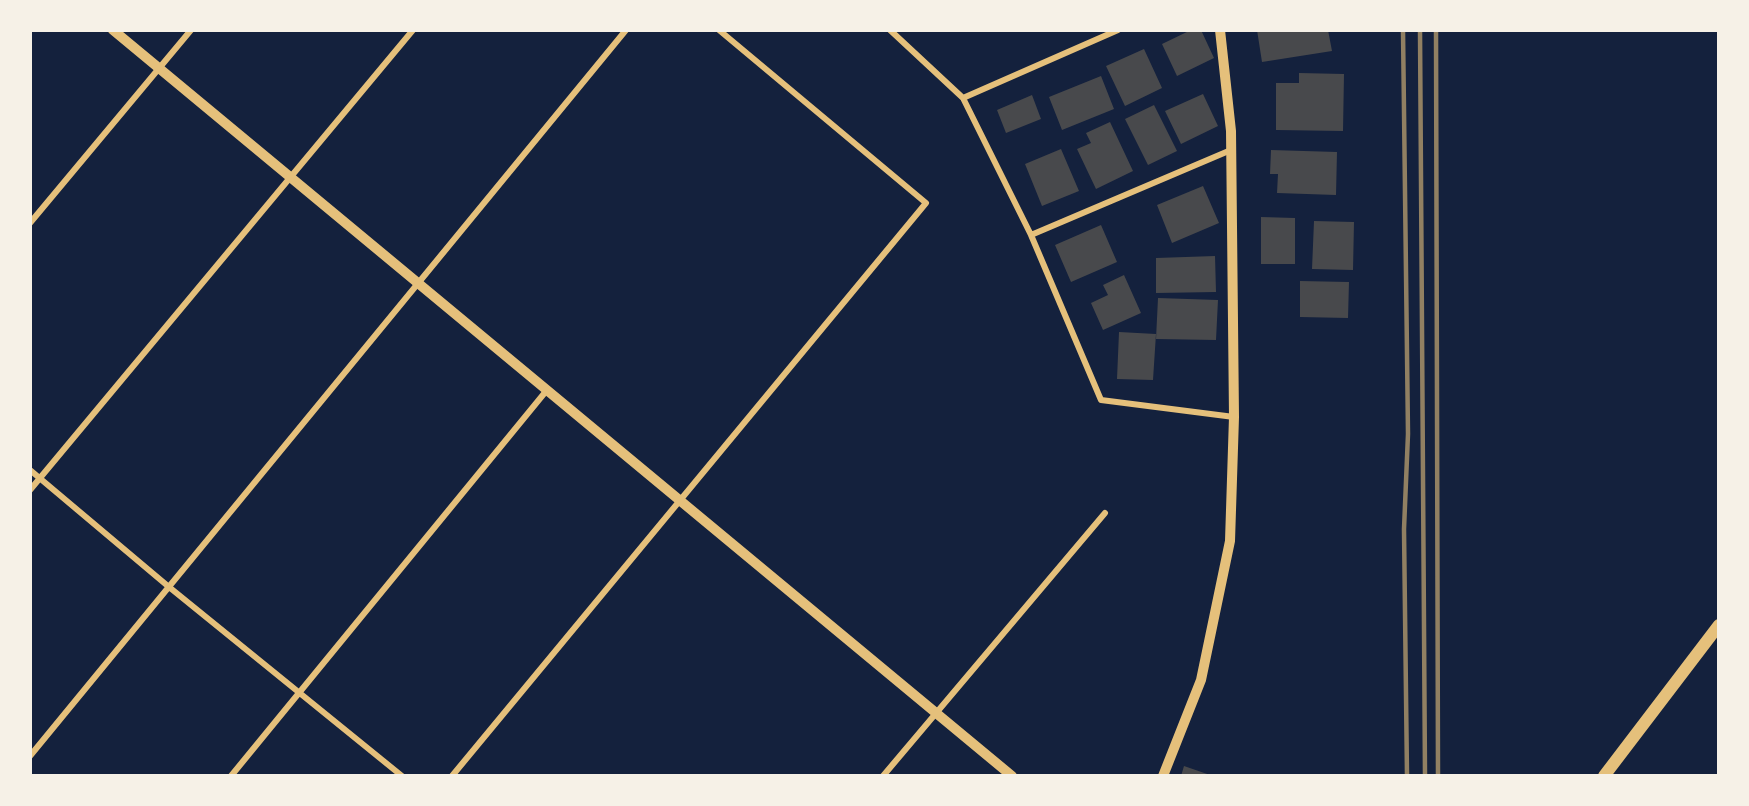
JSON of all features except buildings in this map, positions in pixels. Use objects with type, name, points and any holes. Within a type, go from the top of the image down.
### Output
[{"type":"main road","points":[[1604,776],[1719,625]]},
{"type":"street","points":[[113,30],[680,498],[935,714],[1012,776]]},
{"type":"street","points":[[30,223],[191,30]]},
{"type":"street","points":[[30,490],[413,30]]},
{"type":"street","points":[[30,756],[626,30]]},
{"type":"street","points":[[452,776],[926,203],[719,30]]},
{"type":"street","points":[[890,30],[963,98],[1032,235],[1101,400],[1234,417]]},
{"type":"street","points":[[963,98],[1118,30]]},
{"type":"street","points":[[1163,776],[1201,680],[1230,541],[1234,417],[1231,150],[1220,30]]},
{"type":"street","points":[[1032,235],[1231,150]]},
{"type":"street","points":[[231,776],[300,695],[547,390]]},
{"type":"street","points":[[30,470],[300,695],[402,776]]},
{"type":"street","points":[[883,776],[1105,513]]},
{"type":"railway","points":[[1403,30],[1408,434],[1404,529],[1407,776]]},
{"type":"railway","points":[[1420,30],[1425,776]]},
{"type":"railway","points":[[1436,30],[1438,776]]}]
